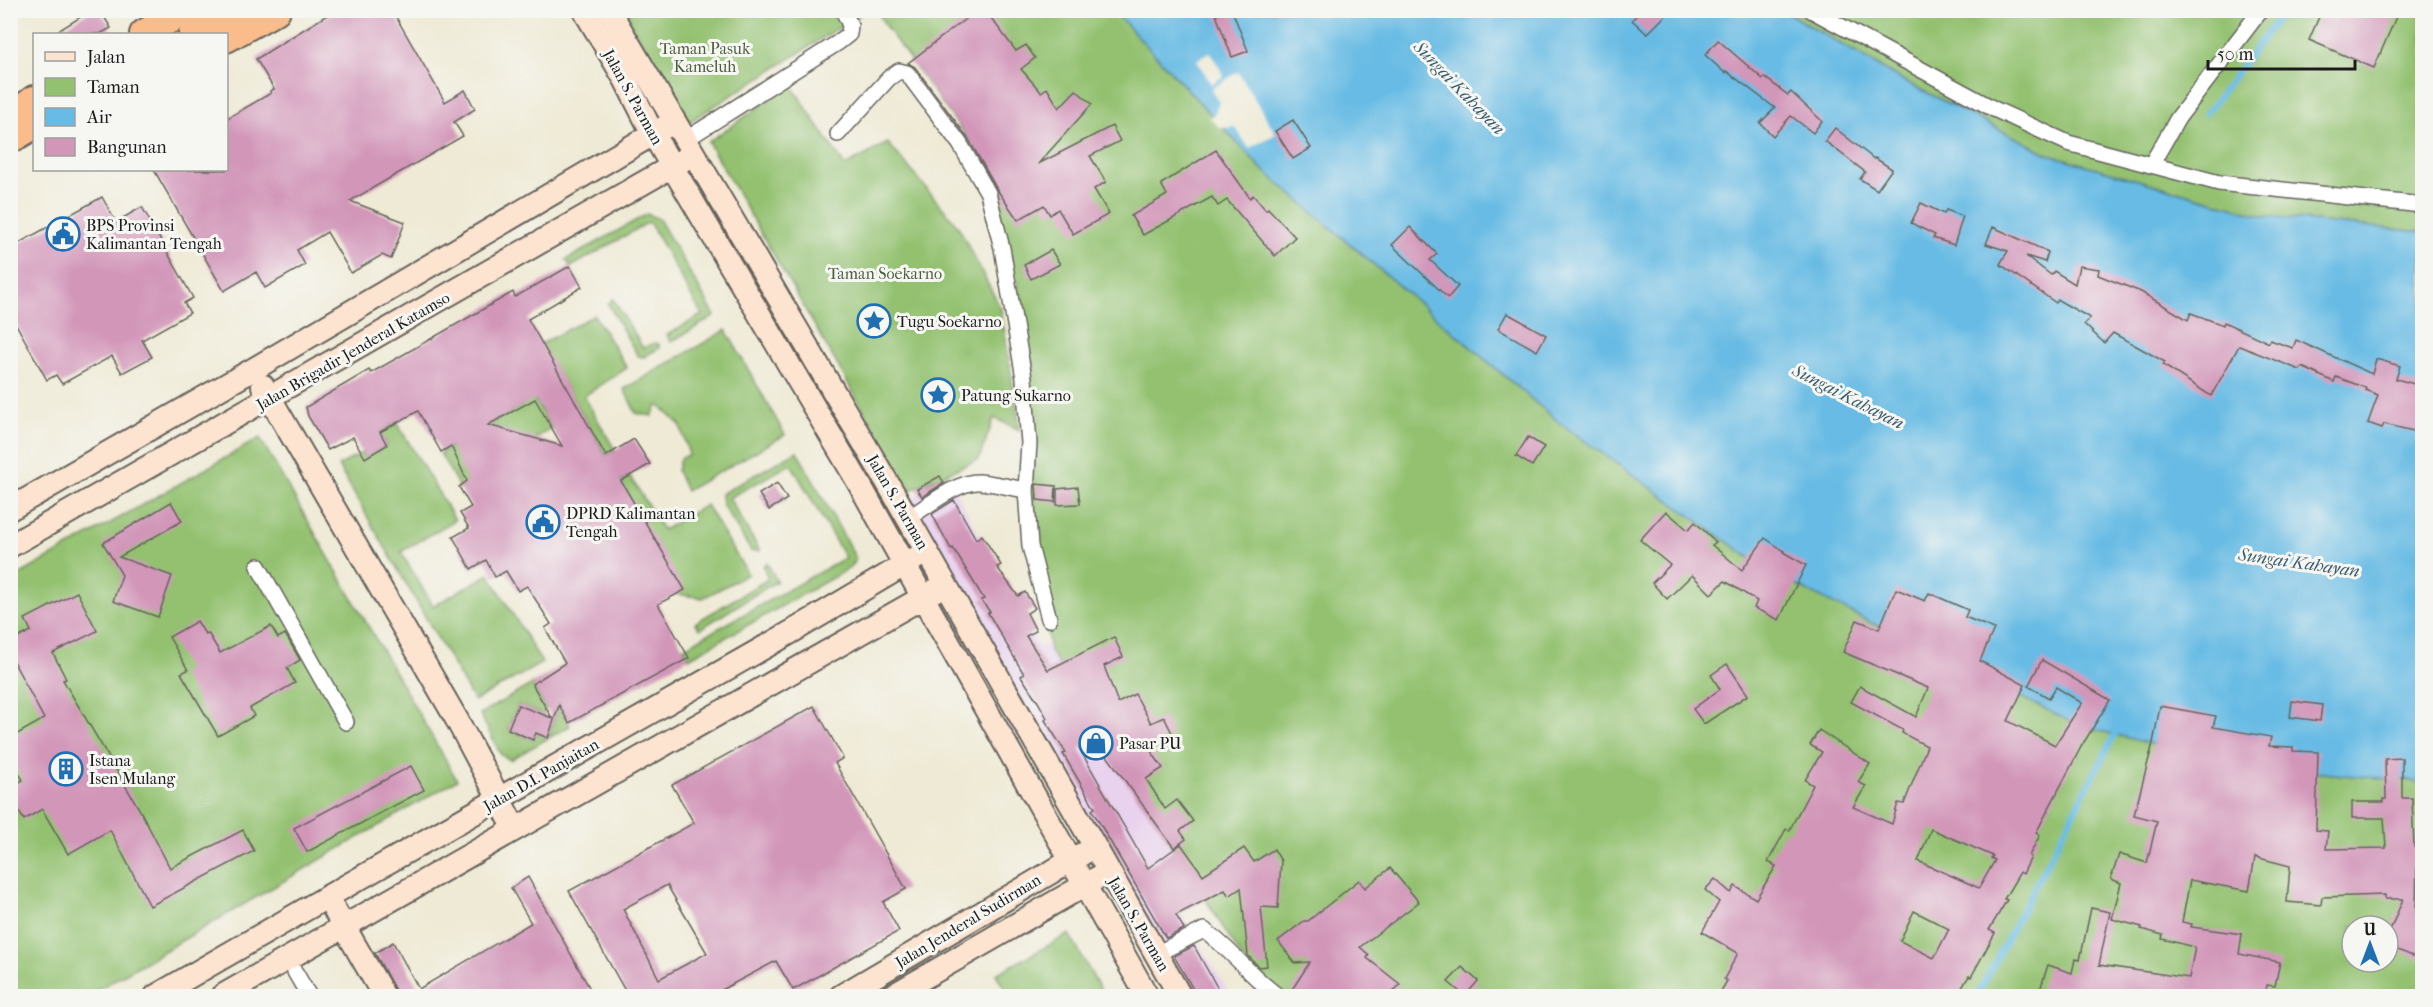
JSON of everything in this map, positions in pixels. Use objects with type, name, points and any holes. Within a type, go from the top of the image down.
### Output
[{"type":"highway","points":[[146,33],[184,10]]},
{"type":"highway","points":[[195,33],[235,10]]},
{"type":"highway","points":[[228,38],[276,10]]},
{"type":"highway","points":[[10,119],[33,101]]},
{"type":"highway","points":[[10,139],[33,126]]},
{"type":"highway","points":[[10,154],[33,145]]},
{"type":"street","name":"Jalan S. Parman","points":[[584,10],[626,81],[653,134],[905,566],[921,598],[940,627],[1147,996]]},
{"type":"street","name":"Jalan S. Parman","points":[[609,10],[945,584],[1180,996]]},
{"type":"street","points":[[1811,10],[1994,109],[2058,138],[2219,183],[2422,204]]},
{"type":"street","points":[[2151,165],[2178,118],[2260,10]]},
{"type":"street","points":[[684,138],[839,42],[849,34],[850,25],[845,13]]},
{"type":"street","points":[[838,134],[889,78],[899,71],[907,73],[960,144],[988,193],[1002,248],[1024,378],[1029,443],[1026,490],[1030,546],[1049,619]]},
{"type":"street","name":"Jalan Brigadir Jenderal Katamso","points":[[10,509],[254,369],[653,134],[684,138],[673,167],[10,546]]},
{"type":"street","points":[[254,369],[270,399],[278,408],[342,526],[456,718],[515,829]]},
{"type":"street","points":[[84,465],[100,495]]},
{"type":"street","points":[[907,519],[950,492],[968,484],[977,482],[1026,490]]},
{"type":"street","name":"Jalan D.I. Panjaitan","points":[[156,996],[926,552]]},
{"type":"street","points":[[258,566],[346,722]]},
{"type":"street","name":"Jalan D.I. Panjaitan","points":[[235,993],[344,927],[945,584]]},
{"type":"street","name":"Jalan Jenderal Sudirman","points":[[841,996],[1095,847]]},
{"type":"street","name":"Jalan Jenderal Sudirman","points":[[892,996],[1108,871]]},
{"type":"street","points":[[327,897],[384,996]]},
{"type":"street","points":[[1156,954],[1204,930],[1223,943],[1244,967],[1278,996]]},
{"type":"street","points":[[221,959],[235,993]]},
{"type":"street","points":[[295,972],[309,996]]},
{"type":"shaded area","name":"Pasar PU","points":[[949,478],[1039,648],[1073,627],[1208,839],[1155,869],[1231,996],[1190,996],[906,501]]},
{"type":"green space","name":"Taman Pasuk Kameluh","points":[[623,11],[866,11],[689,122]]},
{"type":"green space","points":[[877,11],[1114,11],[1262,169],[1561,424],[1773,574],[2233,765],[2422,782],[2422,996],[1266,996],[1050,651],[1037,553],[1017,281],[981,156],[886,27]]},
{"type":"green space","points":[[1784,11],[2422,11],[2422,232],[2264,216],[2050,155],[1904,81]]},
{"type":"green space","name":"Taman Soekarno","points":[[791,85],[845,166],[888,143],[958,226],[1001,309],[1020,430],[994,418],[979,459],[910,490],[708,142]]},
{"type":"green space","points":[[647,214],[659,219],[715,316],[671,342],[667,335],[702,315],[649,222],[571,267],[566,260]]},
{"type":"green space","points":[[613,299],[643,348],[654,343],[659,344],[659,348],[644,357],[638,356],[608,304]]},
{"type":"green space","points":[[594,315],[627,368],[584,396],[615,450],[606,455],[541,344]]},
{"type":"green space","points":[[726,330],[785,435],[686,491],[677,471],[680,458],[689,455],[680,425],[660,406],[657,406],[652,416],[636,413],[624,389]]},
{"type":"green space","points":[[512,361],[552,428],[459,487],[440,453],[521,406]]},
{"type":"green space","points":[[397,423],[455,520],[401,552],[433,606],[489,574],[542,663],[474,701],[338,466],[362,453],[365,458],[387,445],[380,432]]},
{"type":"green space","points":[[260,438],[457,780],[87,996],[11,996],[10,580]]},
{"type":"green space","points":[[797,451],[854,555],[855,561],[850,568],[689,658],[683,648],[845,558],[791,464],[729,498],[760,551],[751,551],[722,504],[721,494]]},
{"type":"green space","points":[[630,476],[663,530],[706,505],[748,574],[703,598],[677,594],[621,481]]},
{"type":"green space","points":[[767,563],[777,581],[700,629],[695,623],[768,579],[763,566]]},
{"type":"green space","points":[[532,684],[546,708],[543,715],[518,705],[508,729],[533,740],[536,733],[548,738],[558,707],[551,691],[570,726],[510,760],[501,755],[480,714]]},
{"type":"green space","points":[[1069,934],[1104,996],[1009,996],[996,974]]},
{"type":"water","name":"Sungai Kahayan","points":[[1114,11],[1784,11],[1904,81],[2050,155],[2264,216],[2422,232],[2422,782],[2233,765],[2077,725],[1773,574],[1561,424],[1262,169]]},
{"type":"pier","points":[[1210,52],[1224,76],[1211,84],[1197,60]]},
{"type":"pier","points":[[1238,72],[1276,134],[1249,148],[1235,127],[1220,128],[1209,117],[1215,114],[1219,102],[1211,89]]},
{"type":"building","points":[[92,10],[100,10],[111,28],[102,33],[55,33]]},
{"type":"building","points":[[335,10],[392,10],[445,102],[465,90],[475,109],[454,122],[463,136],[350,201],[405,222],[391,259],[382,255],[351,273],[327,232],[297,250],[305,265],[265,288],[256,272],[224,291],[155,171],[228,171],[228,118],[274,89],[256,59]]},
{"type":"building","points":[[977,10],[985,10],[1016,51],[1026,45],[1035,58],[1021,69],[1041,92],[1047,88],[1059,108],[1076,90],[1092,104],[1038,164],[1112,126],[1120,141],[1090,156],[1106,182],[1094,189],[1109,214],[1073,234],[1058,209],[1050,215],[1044,205],[1018,220],[998,191],[968,138],[915,67],[908,63]]},
{"type":"building","points":[[1232,10],[1248,51],[1232,57],[1216,15]]},
{"type":"building","points":[[1641,10],[1671,10],[1647,34],[1632,20]]},
{"type":"building","points":[[2322,10],[2399,10],[2374,68],[2309,40]]},
{"type":"building","points":[[1718,40],[1763,79],[1764,77],[1788,95],[1791,92],[1822,121],[1813,133],[1791,116],[1773,136],[1760,123],[1775,108],[1726,71],[1725,73],[1705,55]]},
{"type":"building","points":[[1293,120],[1311,148],[1293,159],[1275,131]]},
{"type":"building","points":[[1835,128],[1874,159],[1892,169],[1877,190],[1860,179],[1865,172],[1825,141]]},
{"type":"building","points":[[1216,150],[1250,198],[1253,195],[1266,210],[1268,208],[1295,237],[1275,256],[1227,200],[1218,206],[1212,197],[1143,235],[1131,216],[1167,195],[1161,184]]},
{"type":"building","points":[[102,197],[116,222],[142,207],[193,298],[184,303],[190,313],[142,340],[152,357],[122,373],[112,356],[62,384],[56,375],[47,380],[17,326],[10,330],[10,248]]},
{"type":"building","points":[[1921,203],[1944,214],[1946,210],[1963,216],[1954,245],[1933,238],[1935,235],[1911,223]]},
{"type":"building","points":[[1410,227],[1437,254],[1430,260],[1458,286],[1448,298],[1392,245]]},
{"type":"building","points":[[1993,227],[2048,252],[2045,262],[2026,256],[2051,275],[2054,271],[2075,284],[2079,266],[2099,269],[2098,275],[2141,292],[2188,320],[2191,313],[2223,325],[2224,322],[2269,343],[2270,340],[2293,348],[2296,340],[2372,374],[2376,359],[2400,366],[2396,379],[2422,386],[2422,433],[2384,424],[2382,428],[2368,423],[2378,395],[2365,390],[2366,388],[2336,377],[2334,382],[2302,367],[2300,370],[2239,346],[2211,396],[2163,365],[2165,362],[2113,333],[2104,343],[2084,324],[2090,318],[2058,300],[2056,303],[2000,264],[2008,251],[1986,244]]},
{"type":"building","points":[[1051,250],[1060,264],[1031,279],[1024,265]]},
{"type":"building","points":[[570,266],[582,287],[528,319],[606,456],[634,439],[650,464],[621,481],[685,590],[658,604],[689,658],[569,723],[559,705],[548,738],[536,733],[533,740],[508,729],[518,705],[552,718],[532,684],[565,663],[545,628],[551,624],[527,586],[518,591],[506,571],[495,577],[486,560],[471,569],[453,537],[469,528],[460,513],[471,507],[459,487],[467,481],[451,446],[441,452],[418,411],[380,432],[387,445],[365,458],[353,437],[328,450],[308,416],[306,407],[369,370],[371,373],[513,292],[515,297]],"holes":[[[535,399],[562,446],[488,425]]]},
{"type":"building","points":[[1507,313],[1546,335],[1537,351],[1498,329]]},
{"type":"building","points":[[1528,437],[1544,447],[1532,466],[1516,456]]},
{"type":"building","points":[[940,476],[944,483],[922,497],[917,489]]},
{"type":"building","points":[[777,483],[787,499],[769,510],[759,494]]},
{"type":"building","points":[[1036,484],[1056,486],[1055,502],[1037,500]]},
{"type":"building","points":[[1078,487],[1080,504],[1057,505],[1057,489]]},
{"type":"building","points":[[954,500],[976,539],[982,535],[1001,565],[997,567],[1018,596],[1025,592],[1035,608],[1027,613],[1036,631],[1026,636],[1048,670],[1114,637],[1123,657],[1104,666],[1118,703],[1135,694],[1151,723],[1164,717],[1173,735],[1148,747],[1163,768],[1146,779],[1165,809],[1177,800],[1193,821],[1180,831],[1186,839],[1174,848],[1094,738],[1079,748],[1148,868],[1181,844],[1203,875],[1244,848],[1254,862],[1274,849],[1281,861],[1278,908],[1261,907],[1267,966],[1259,967],[1248,956],[1241,888],[1229,896],[1225,890],[1176,915],[1184,929],[1166,938],[1092,810],[1095,808],[1063,754],[1066,753],[1045,720],[1047,718],[1021,676],[1024,674],[981,600],[984,599],[953,548],[951,549],[932,514]]},
{"type":"building","points":[[171,502],[182,521],[119,557],[172,576],[158,617],[113,601],[122,575],[103,543]]},
{"type":"building","points":[[1666,511],[1688,530],[1695,522],[1716,542],[1712,545],[1742,570],[1765,538],[1806,565],[1779,620],[1754,608],[1757,601],[1725,581],[1711,594],[1692,575],[1667,599],[1652,583],[1670,565],[1640,540]]},
{"type":"building","points":[[1896,589],[1925,601],[1929,593],[1968,610],[1965,617],[1994,629],[1980,661],[2025,685],[2008,721],[2055,745],[2082,703],[2056,687],[2049,698],[2028,686],[2042,660],[2110,700],[2081,747],[2036,833],[2040,835],[2023,874],[2020,872],[1989,930],[1995,933],[1971,977],[1969,976],[1957,996],[1718,996],[1727,981],[1724,979],[1738,953],[1702,932],[1719,902],[1705,890],[1715,879],[1731,893],[1735,886],[1756,899],[1776,866],[1768,862],[1786,829],[1789,831],[1813,785],[1805,780],[1822,752],[1810,745],[1819,730],[1870,764],[1858,782],[1866,786],[1853,807],[1892,824],[1898,803],[1904,804],[1927,746],[1902,733],[1903,730],[1851,702],[1860,686],[1916,717],[1928,688],[1843,652],[1857,620],[1879,629]],"holes":[[[1931,829],[1993,856],[1991,858],[1995,860],[1979,888],[1918,861]],[[1914,911],[1949,929],[1934,958],[1900,941]]]},
{"type":"building","points":[[77,592],[97,631],[53,653],[66,679],[63,680],[141,812],[170,868],[243,830],[254,851],[150,906],[110,830],[68,854],[42,809],[24,820],[10,797],[10,787],[23,780],[10,759],[10,738],[44,719],[10,655],[10,642],[31,631],[25,619]]},
{"type":"building","points":[[197,621],[205,634],[208,633],[220,653],[271,626],[278,638],[285,634],[300,660],[287,668],[295,683],[250,708],[254,716],[218,736],[181,673],[188,670],[169,637]]},
{"type":"building","points":[[1727,664],[1748,695],[1704,724],[1693,709],[1720,689],[1711,675]]},
{"type":"building","points":[[2292,701],[2322,705],[2320,721],[2290,717]]},
{"type":"building","points":[[814,706],[843,758],[835,763],[906,889],[883,902],[899,931],[793,990],[776,961],[710,996],[628,996],[569,891],[694,823],[672,785]],"holes":[[[667,885],[707,953],[659,979],[623,909]]]},
{"type":"building","points":[[2160,706],[2216,716],[2213,727],[2271,737],[2269,746],[2293,747],[2293,751],[2318,752],[2316,830],[2328,831],[2326,849],[2386,848],[2384,818],[2352,818],[2352,802],[2383,802],[2383,799],[2386,799],[2385,759],[2402,758],[2402,798],[2412,798],[2414,847],[2417,847],[2416,913],[2422,915],[2422,960],[2400,951],[2400,914],[2397,914],[2403,899],[2385,899],[2385,895],[2322,897],[2321,905],[2287,902],[2290,866],[2255,857],[2249,891],[2190,880],[2182,922],[2192,924],[2191,927],[2242,934],[2239,954],[2280,962],[2275,986],[2267,985],[2265,996],[2149,996],[2117,992],[2116,996],[2038,996],[2048,965],[2072,973],[2075,959],[2080,960],[2091,908],[2110,912],[2099,965],[2189,978],[2195,947],[2162,939],[2163,935],[2112,919],[2121,883],[2111,879],[2119,854],[2147,863],[2157,821],[2134,815]]},
{"type":"building","points":[[411,766],[424,790],[307,852],[294,828]]},
{"type":"building","points":[[1390,868],[1419,902],[1360,947],[1369,955],[1367,958],[1400,984],[1390,996],[1300,996],[1291,991],[1310,962],[1295,963],[1278,941],[1304,921],[1308,921],[1359,880],[1365,888]]},
{"type":"building","points":[[528,877],[590,989],[575,996],[398,996],[375,953],[393,942],[419,989],[531,923],[511,888]]},
{"type":"building","points":[[1194,946],[1222,996],[1197,996],[1174,956]]},
{"type":"building","points":[[1462,967],[1478,981],[1465,996],[1448,982]]},
{"type":"waterway","points":[[2206,114],[2284,10]]},
{"type":"waterway","points":[[1977,996],[2118,729]]},
{"type":"place","name":"BPS Provinsi Kalimantan Tengah","points":[[63,234]]},
{"type":"place","name":"Tugu Soekarno","points":[[874,321]]},
{"type":"place","name":"Patung Sukarno","points":[[938,395]]},
{"type":"place","name":"DPRD Kalimantan Tengah","points":[[543,522]]},
{"type":"place","name":"Pasar PU","points":[[1096,743]]},
{"type":"place","name":"Istana Isen Mulang","points":[[66,769]]}]
